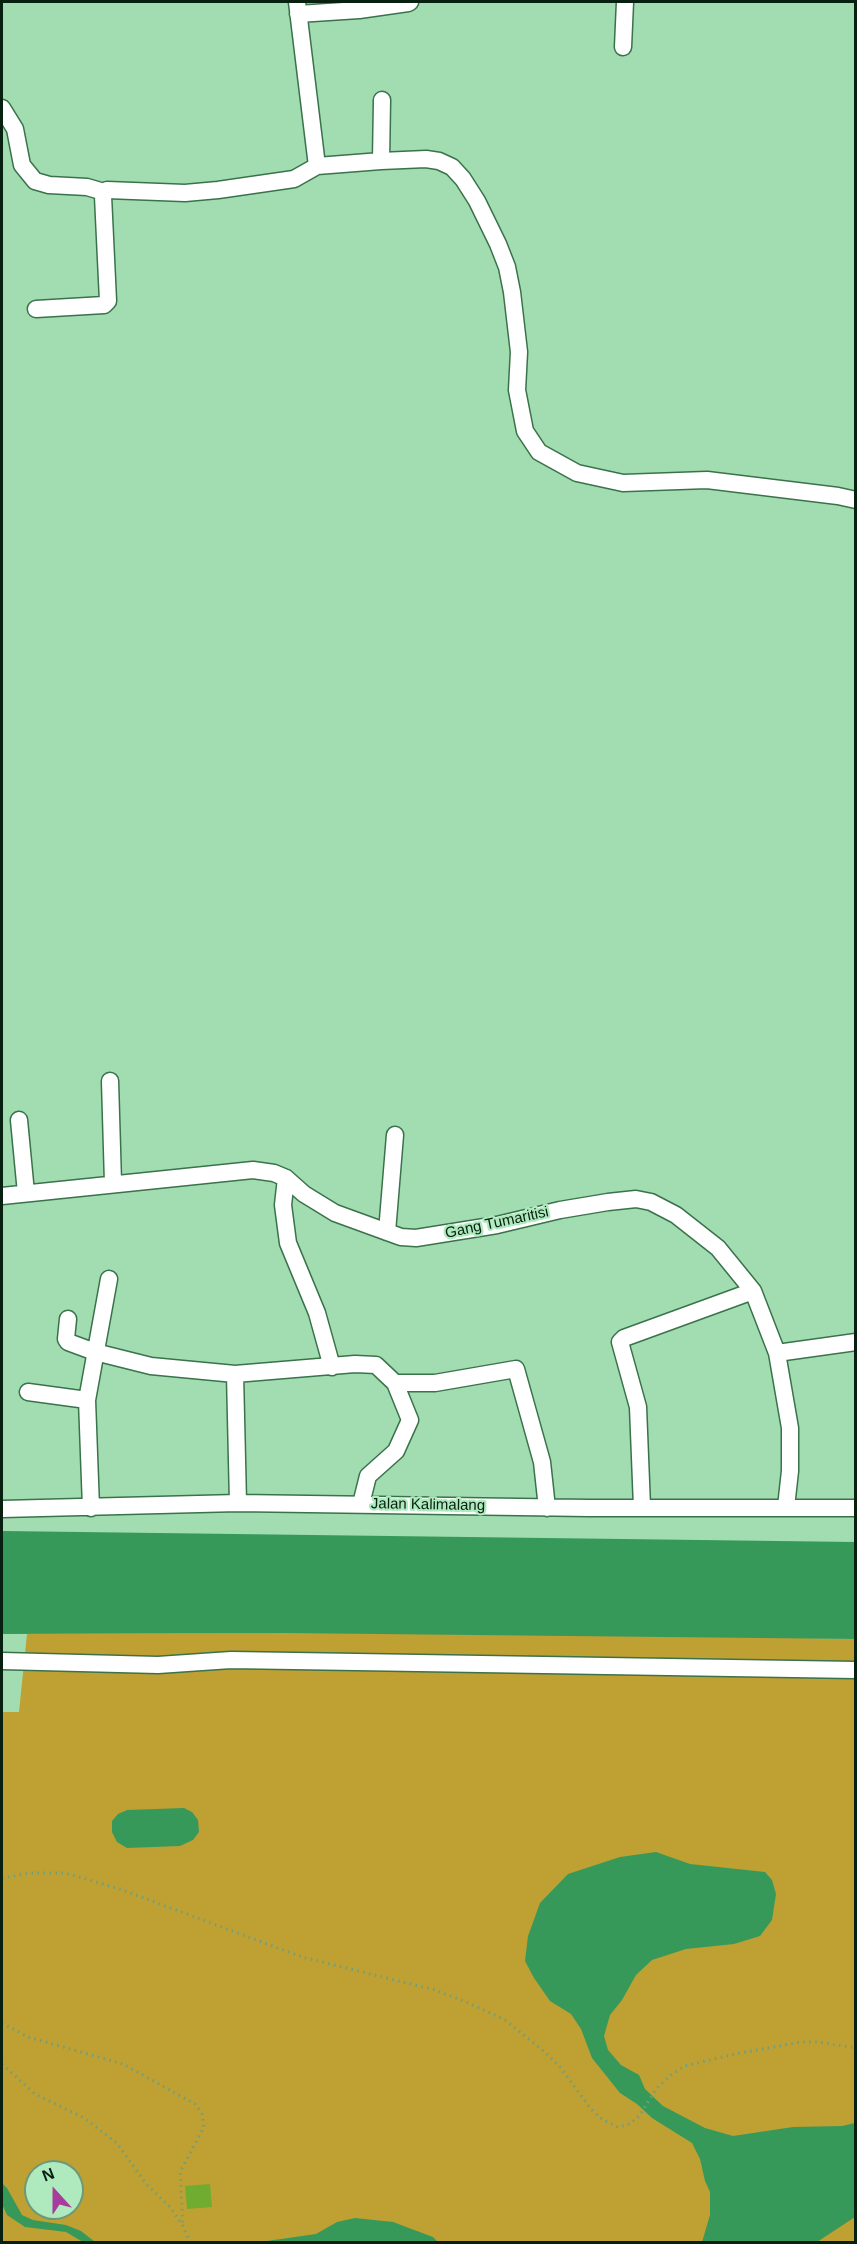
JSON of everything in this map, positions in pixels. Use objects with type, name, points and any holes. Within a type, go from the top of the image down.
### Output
[{"type":"street","points":[[317,166],[297,8],[359,10],[410,2]]},
{"type":"street","points":[[623,47],[625,2]]},
{"type":"street","points":[[381,161],[382,100]]},
{"type":"street","points":[[2,108],[15,129],[22,165],[35,181],[49,185],[87,187],[104,192],[113,189],[184,193],[218,190],[294,179],[317,166],[426,159],[439,161],[452,167],[463,179],[477,201],[507,267],[518,341],[518,390],[521,411],[525,431],[539,452],[578,473],[623,483],[707,480],[855,500]]},
{"type":"street","points":[[36,309],[100,305],[108,302],[104,192]]},
{"type":"street","points":[[110,1081],[113,1184]]},
{"type":"street","points":[[19,1120],[26,1193]]},
{"type":"street","points":[[387,1232],[395,1136]]},
{"type":"street","name":"Gang Tumaritisi","points":[[2,1196],[253,1170],[274,1173],[286,1178],[304,1194],[335,1213],[401,1237],[432,1237],[498,1225],[560,1210],[636,1198],[663,1207],[718,1248],[753,1291],[777,1353],[790,1428],[790,1471],[786,1507]]},
{"type":"street","points":[[286,1178],[283,1205],[288,1243],[317,1313],[332,1366]]},
{"type":"street","points":[[91,1508],[87,1400],[109,1279]]},
{"type":"street","points":[[642,1507],[638,1407],[620,1342],[624,1338],[753,1291]]},
{"type":"street","points":[[68,1319],[66,1339],[95,1353],[151,1366],[235,1374],[355,1364],[376,1365],[395,1383],[410,1420],[396,1451],[368,1476],[362,1504]]},
{"type":"street","points":[[777,1353],[855,1342]]},
{"type":"street","points":[[395,1383],[435,1383],[516,1369],[542,1462],[547,1508]]},
{"type":"street","points":[[235,1374],[238,1503]]},
{"type":"street","points":[[28,1392],[87,1400]]},
{"type":"street","name":"Jalan Kalimalang","points":[[2,1509],[238,1503],[547,1508],[855,1508]]},
{"type":"street","points":[[2,1661],[158,1665],[231,1660],[855,1670]]},
{"type":"path","points":[[2,1878],[30,1873],[65,1873],[120,1889],[302,1957],[435,1990],[505,2020],[560,2067],[591,2109],[611,2125],[623,2127],[630,2124],[640,2115],[656,2089],[672,2074],[685,2067],[735,2054],[801,2042],[818,2042],[855,2048]]},
{"type":"path","points":[[2,2023],[28,2037],[123,2064],[195,2104],[202,2114],[204,2127],[180,2172],[183,2226]]},
{"type":"path","points":[[2,2064],[35,2094],[84,2118],[117,2143],[146,2184],[170,2207],[183,2226],[190,2242]]},
{"type":"shaded area","points":[[2,1531],[855,1542],[855,1639],[284,1633],[2,1634]]},
{"type":"shaded area","points":[[497,1632],[855,1639],[855,2242],[2,2242],[2,1712],[19,1712],[27,1634]]},
{"type":"shaded area","points":[[184,1808],[192,1812],[198,1820],[199,1832],[193,1840],[180,1846],[127,1848],[117,1842],[112,1832],[112,1821],[118,1814],[127,1810]]},
{"type":"shaded area","points":[[656,1852],[690,1864],[765,1872],[772,1880],[776,1894],[772,1920],[760,1936],[734,1944],[686,1949],[652,1960],[636,1975],[622,2000],[610,2015],[604,2036],[608,2050],[621,2065],[639,2075],[645,2089],[663,2106],[705,2128],[733,2136],[793,2127],[842,2126],[855,2123],[855,2217],[817,2242],[702,2242],[710,2215],[710,2192],[700,2159],[692,2143],[652,2118],[620,2093],[592,2058],[581,2029],[571,2014],[550,2001],[525,1961],[528,1936],[540,1903],[568,1874],[620,1857]]},
{"type":"shaded area","points":[[2,2183],[24,2216],[24,2220],[66,2225],[81,2231],[95,2242],[83,2242],[66,2232],[25,2227],[7,2215],[2,2204]]},
{"type":"shaded area","points":[[355,2218],[393,2222],[433,2237],[438,2242],[260,2242],[316,2234],[337,2222]]},
{"type":"building","points":[[210,2184],[212,2207],[187,2209],[185,2186]]}]
